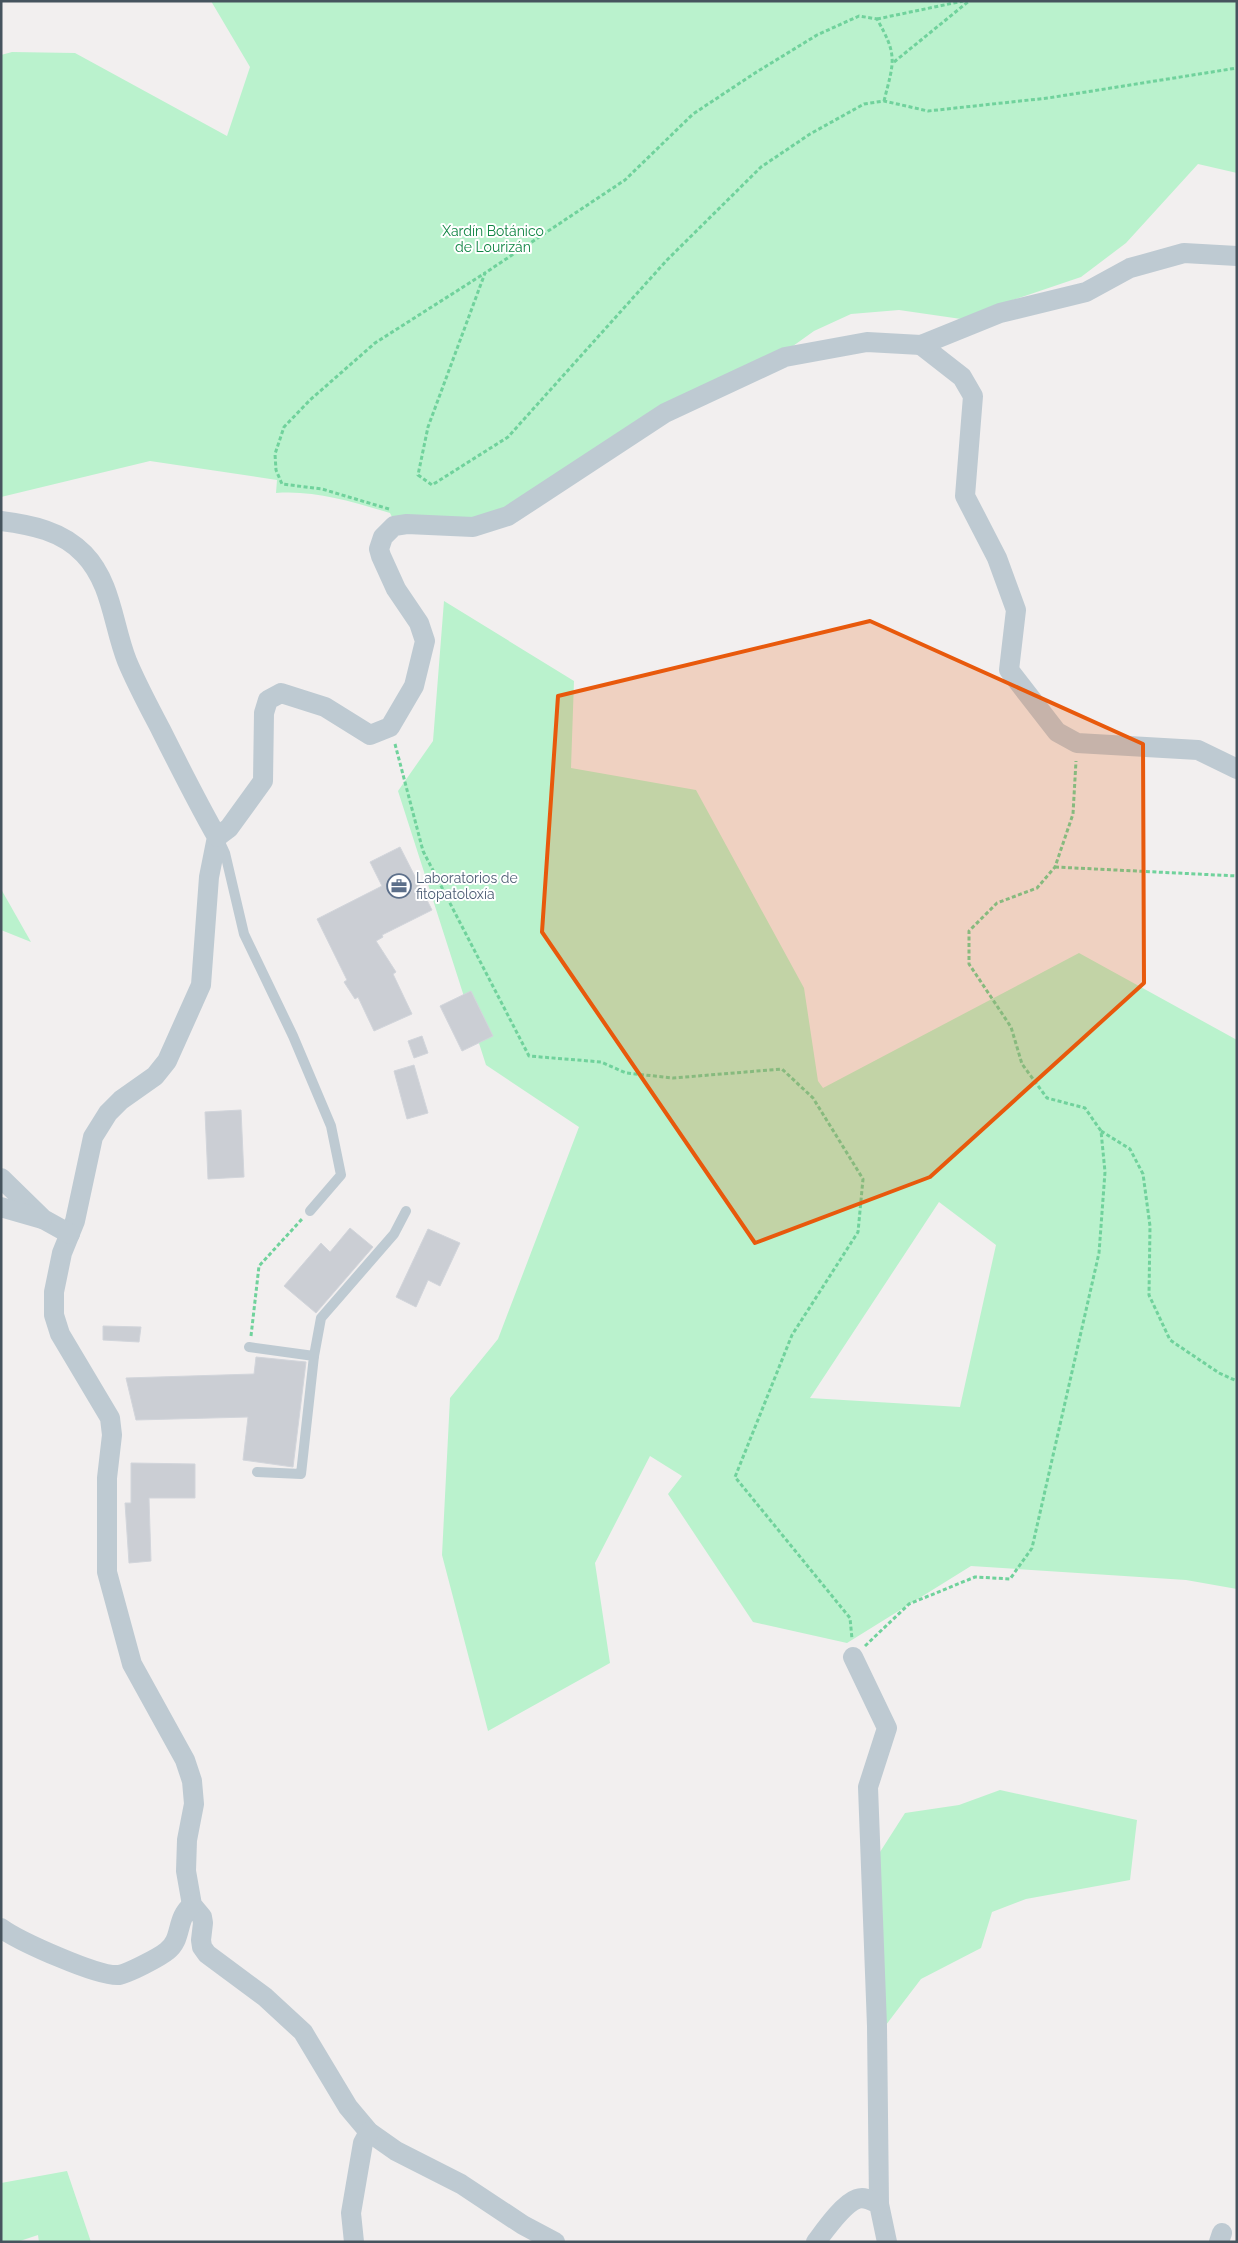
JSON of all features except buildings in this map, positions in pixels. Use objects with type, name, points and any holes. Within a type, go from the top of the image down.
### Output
[{"type":"street","points":[[217,837],[229,828],[263,781],[264,713],[268,700],[281,693],[325,708],[370,735],[390,727],[414,686],[425,641],[419,623],[396,589],[379,549],[383,537],[394,526],[407,524],[473,527],[508,516],[665,413],[786,357],[867,342],[921,345],[1000,313],[1086,292],[1130,268],[1184,253],[1237,256]]},
{"type":"street","points":[[921,345],[962,377],[973,396],[965,496],[997,558],[1016,610],[1008,670],[1057,732],[1077,742],[1198,750],[1237,769]]},
{"type":"street","points":[[1,521],[23,524],[55,533],[73,544],[85,555],[98,572],[108,597],[127,661],[198,804],[217,837],[209,877],[201,985],[167,1061],[155,1076],[121,1100],[108,1113],[94,1137],[75,1221],[62,1253],[54,1292],[54,1315],[60,1334],[110,1418],[112,1435],[107,1478],[106,1572],[132,1664],[185,1760],[192,1781],[194,1804],[185,1854],[192,1905],[202,1916],[204,1923],[201,1940],[202,1947],[207,1954],[265,1997],[303,2032],[348,2107],[369,2132],[396,2151],[461,2184],[522,2225],[555,2242]]},
{"type":"street","points":[[1,1178],[44,1219],[70,1234]]},
{"type":"street","points":[[1,1207],[44,1219]]},
{"type":"street","points":[[853,1657],[887,1728],[868,1787],[877,2026],[879,2204],[887,2242]]},
{"type":"street","points":[[1,1928],[34,1946],[104,1974],[119,1975],[167,1951],[173,1945],[184,1913],[192,1905]]},
{"type":"street","points":[[354,2242],[351,2213],[364,2143],[369,2132]]},
{"type":"street","points":[[816,2242],[843,2210],[856,2199],[867,2198],[879,2204]]},
{"type":"lane","points":[[217,837],[225,853],[244,934],[293,1036],[331,1126],[340,1175],[310,1211]]},
{"type":"lane","points":[[257,1472],[301,1474],[314,1356],[321,1318],[394,1234],[406,1211]]},
{"type":"lane","points":[[250,1347],[314,1356]]},
{"type":"path","points":[[394,511],[322,489],[282,484],[276,470],[276,454],[284,428],[310,400],[375,343],[625,180],[693,114],[817,35],[859,16],[877,19],[963,1]]},
{"type":"path","points":[[894,62],[969,1]]},
{"type":"path","points":[[877,19],[890,40],[894,62],[884,101]]},
{"type":"path","points":[[485,273],[428,428],[418,475],[432,485],[508,437],[667,260],[761,167],[810,134],[864,104],[884,101],[928,111],[1048,98],[1237,68]]},
{"type":"path","points":[[390,727],[423,851],[530,1056],[601,1062],[626,1073],[673,1078],[782,1069],[813,1098],[863,1179],[858,1232],[792,1335],[735,1477],[850,1618],[853,1657]]},
{"type":"path","points":[[1077,742],[1073,814],[1055,867],[1037,888],[997,903],[969,931],[969,964],[1011,1028],[1022,1064],[1047,1098],[1085,1108],[1101,1131],[1130,1149],[1143,1174],[1150,1226],[1149,1295],[1170,1340],[1219,1373],[1237,1381]]},
{"type":"path","points":[[1055,867],[1237,876]]},
{"type":"path","points":[[853,1657],[909,1604],[975,1577],[1010,1579],[1032,1548],[1099,1253],[1105,1172],[1101,1131]]},
{"type":"path","points":[[250,1347],[259,1266],[310,1211]]},
{"type":"highlighted area","points":[[870,621],[1143,744],[1144,983],[930,1177],[755,1243],[542,932],[558,696]]},
{"type":"green space","name":"Xardín Botánico de Lourizán","points":[[211,1],[1237,1],[1237,173],[1198,164],[1126,243],[1081,277],[1001,304],[968,320],[899,310],[851,314],[814,331],[772,361],[539,492],[470,525],[394,521],[390,513],[348,501],[305,493],[276,493],[277,480],[150,461],[1,497],[1,55],[12,52],[75,53],[227,136],[250,67]]},
{"type":"green space","points":[[444,601],[574,681],[571,768],[696,790],[804,988],[818,1081],[823,1088],[1079,953],[1237,1040],[1237,1589],[1186,1580],[971,1566],[847,1643],[753,1622],[668,1494],[682,1476],[650,1456],[595,1563],[610,1663],[488,1731],[442,1555],[450,1398],[498,1339],[579,1127],[486,1065],[398,791],[433,741]],"holes":[[[939,1202],[996,1245],[960,1407],[810,1398]]]},
{"type":"green space","points":[[1,889],[31,942],[1,930]]},
{"type":"green space","points":[[1000,1790],[1137,1820],[1130,1880],[1026,1899],[992,1912],[981,1948],[921,1979],[876,2038],[880,1852],[905,1813],[959,1805]]},
{"type":"green space","points":[[67,2171],[91,2242],[39,2242],[38,2235],[17,2242],[1,2242],[1,2183]]},
{"type":"place","name":"Laboratorios de fitopatoloxía","points":[[399,886]]}]
